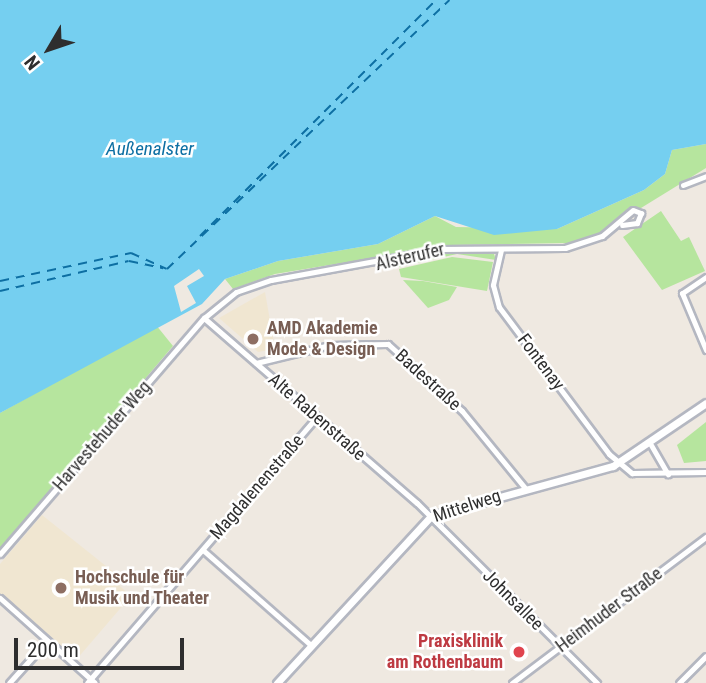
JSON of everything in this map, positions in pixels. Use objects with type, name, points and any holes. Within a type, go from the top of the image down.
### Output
[{"type":"street","points":[[683,185],[706,176]]},
{"type":"street","name":"Alsterufer","points":[[204,318],[236,292],[271,280],[440,249],[501,250],[576,245],[622,225]]},
{"type":"street","name":"Fontenay","points":[[501,250],[493,285],[499,307],[619,464]]},
{"type":"street","points":[[706,277],[683,290],[706,350]]},
{"type":"street","name":"Alte Rabenstraße","points":[[204,318],[431,516]]},
{"type":"street","name":"Harvestehuder Weg","points":[[0,554],[204,318]]},
{"type":"street","name":"Badestraße","points":[[256,363],[330,345],[385,343],[463,412],[525,488]]},
{"type":"street","name":"Mittelweg","points":[[277,683],[431,516],[619,464],[651,445],[706,403]]},
{"type":"street","name":"Magdalenenstraße","points":[[91,682],[317,417]]},
{"type":"street","points":[[651,445],[668,474]]},
{"type":"street","points":[[619,464],[632,473],[706,472]]},
{"type":"street","name":"Johnsallee","points":[[431,516],[597,683]]},
{"type":"street","name":"Heimhuder Straße","points":[[512,683],[706,537]]},
{"type":"street","points":[[203,550],[313,646]]},
{"type":"street","points":[[0,598],[91,682]]},
{"type":"street","points":[[9,683],[47,641]]},
{"type":"street","points":[[678,683],[706,656]]},
{"type":"shaded area","points":[[265,292],[275,349],[258,352],[219,318]]},
{"type":"shaded area","name":"Hochschule für Musik und Theater","points":[[42,515],[116,574],[113,580],[131,596],[76,660],[0,596],[0,564]]},
{"type":"green space","points":[[706,144],[706,168],[602,232],[571,243],[451,245],[275,274],[233,289],[225,279],[278,261],[378,244],[435,216],[456,227],[557,229],[644,190],[665,174],[672,150]]},
{"type":"green space","points":[[661,211],[681,241],[689,237],[705,271],[662,290],[623,237]]},
{"type":"green space","points":[[463,250],[494,254],[496,260],[457,254],[399,267],[397,262]]},
{"type":"green space","points":[[452,257],[493,262],[487,291],[401,277],[399,269]]},
{"type":"green space","points":[[403,280],[457,287],[449,300],[428,308]]},
{"type":"green space","points":[[156,325],[173,346],[0,549],[0,413]]},
{"type":"green space","points":[[706,422],[706,461],[684,463],[677,445]]},
{"type":"water","name":"Außenalster","points":[[0,0],[706,0],[706,144],[672,150],[665,174],[644,190],[557,229],[494,235],[435,216],[378,244],[278,261],[225,279],[202,304],[0,413]]},
{"type":"pier","points":[[199,269],[204,276],[187,286],[196,303],[181,312],[174,286]]},
{"type":"ferry route","points":[[200,236],[436,0]]},
{"type":"ferry route","points":[[0,281],[131,253],[167,269],[449,0]]},
{"type":"ferry route","points":[[0,291],[129,261],[163,268]]},
{"type":"place","name":"AMD Akademie Mode & Design","points":[[253,339]]},
{"type":"place","name":"Hochschule für Musik und Theater","points":[[61,588]]},
{"type":"place","name":"Praxisklinik am Rothenbaum","points":[[519,652]]}]
